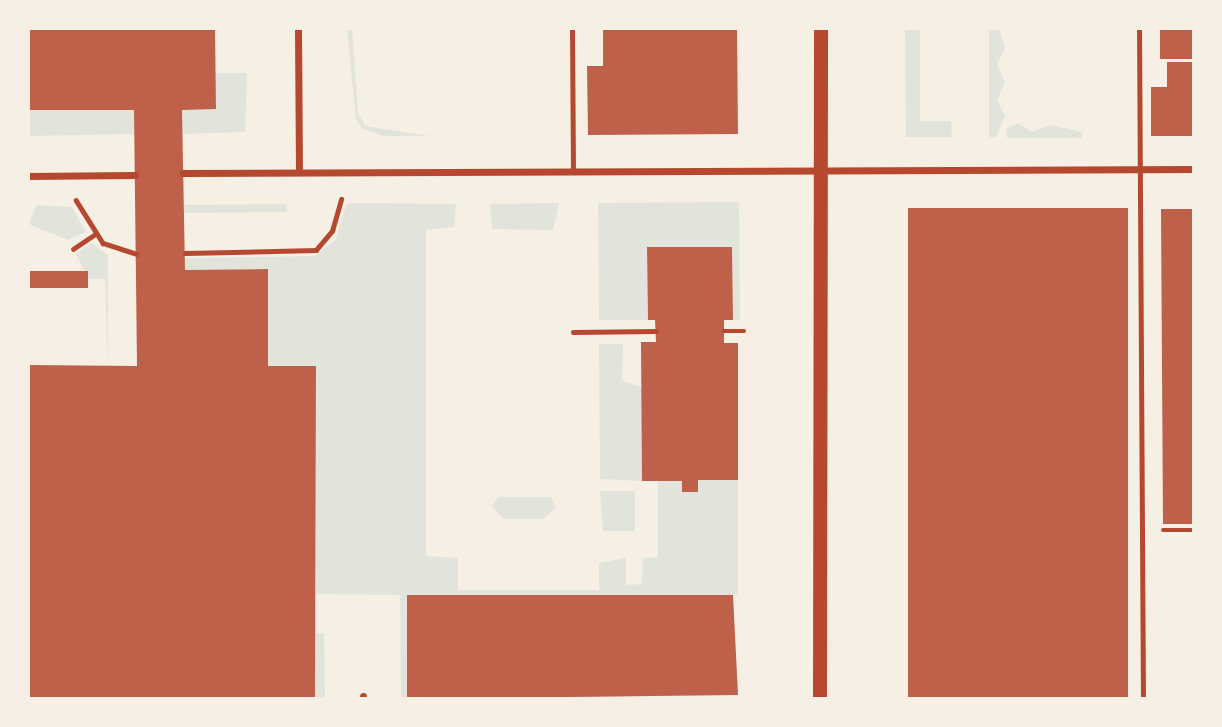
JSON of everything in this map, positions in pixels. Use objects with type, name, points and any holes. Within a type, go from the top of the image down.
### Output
[{"type":"main road","points":[[820,699],[821,28]]},
{"type":"street","points":[[298,28],[299,172]]},
{"type":"street","points":[[183,173],[1194,169]]},
{"type":"street","points":[[28,176],[135,174]]},
{"type":"lane","points":[[572,28],[572,170]]},
{"type":"lane","points":[[1139,28],[1143,699]]},
{"type":"path","points":[[185,253],[316,250],[332,231],[341,199]]},
{"type":"path","points":[[76,200],[94,234],[112,250],[136,254]]},
{"type":"path","points":[[73,249],[94,234]]},
{"type":"path","points":[[573,332],[656,331]]},
{"type":"path","points":[[724,331],[744,331]]},
{"type":"path","points":[[1141,530],[1194,530]]},
{"type":"shaded area","points":[[347,28],[352,28],[358,113],[365,126],[430,136],[384,136],[363,129],[356,120]]},
{"type":"shaded area","points":[[905,28],[920,28],[920,121],[951,121],[952,137],[906,137]]},
{"type":"shaded area","points":[[989,28],[999,28],[1005,48],[997,64],[1005,82],[997,100],[1005,116],[996,137],[989,137]]},
{"type":"shaded area","points":[[215,73],[247,73],[245,132],[182,134],[182,110]]},
{"type":"shaded area","points":[[28,110],[134,110],[134,134],[28,136]]},
{"type":"shaded area","points":[[1018,123],[1032,132],[1050,125],[1082,132],[1082,138],[1007,138],[1006,129]]},
{"type":"shaded area","points":[[739,202],[740,320],[733,320],[732,247],[647,247],[648,320],[599,320],[598,203]]},
{"type":"shaded area","points":[[559,203],[553,230],[492,229],[490,204]]},
{"type":"shaded area","points":[[286,204],[287,212],[184,213],[184,205]]},
{"type":"shaded area","points":[[456,204],[454,227],[426,230],[426,556],[458,558],[458,590],[599,590],[599,563],[626,558],[626,585],[642,584],[643,558],[658,557],[658,481],[682,481],[682,492],[698,492],[698,480],[738,480],[738,595],[408,595],[407,699],[401,699],[400,595],[316,594],[316,366],[268,366],[268,269],[185,270],[185,258],[315,256],[336,239],[346,205]]},
{"type":"shaded area","points":[[37,205],[72,207],[86,232],[68,240],[28,224]]},
{"type":"shaded area","points":[[92,243],[108,255],[108,365],[105,279],[88,279],[76,254]]},
{"type":"shaded area","points":[[599,344],[623,344],[622,380],[642,388],[642,481],[600,479]]},
{"type":"shaded area","points":[[600,491],[635,491],[635,531],[603,531]]},
{"type":"shaded area","points":[[499,497],[551,497],[556,508],[543,519],[504,519],[491,506]]},
{"type":"shaded area","points":[[315,633],[324,633],[325,699],[315,699]]},
{"type":"building","points":[[28,28],[215,28],[216,109],[182,110],[185,270],[268,269],[268,366],[316,366],[315,699],[28,699],[28,365],[137,366],[134,110],[28,110]]},
{"type":"building","points":[[603,28],[737,28],[738,134],[588,135],[587,66],[603,66]]},
{"type":"building","points":[[1160,28],[1194,28],[1194,59],[1160,59]]},
{"type":"building","points":[[1167,62],[1194,62],[1194,136],[1151,136],[1151,87],[1167,87]]},
{"type":"building","points":[[908,208],[1128,208],[1128,699],[908,699]]},
{"type":"building","points":[[1161,209],[1194,209],[1194,524],[1163,524]]},
{"type":"building","points":[[647,247],[732,247],[733,320],[724,320],[724,343],[738,343],[738,480],[698,480],[698,492],[682,492],[682,481],[642,481],[641,342],[656,342],[655,320],[648,320]]},
{"type":"building","points":[[28,271],[88,271],[88,288],[28,288]]},
{"type":"building","points":[[407,595],[733,595],[738,695],[407,699]]}]
